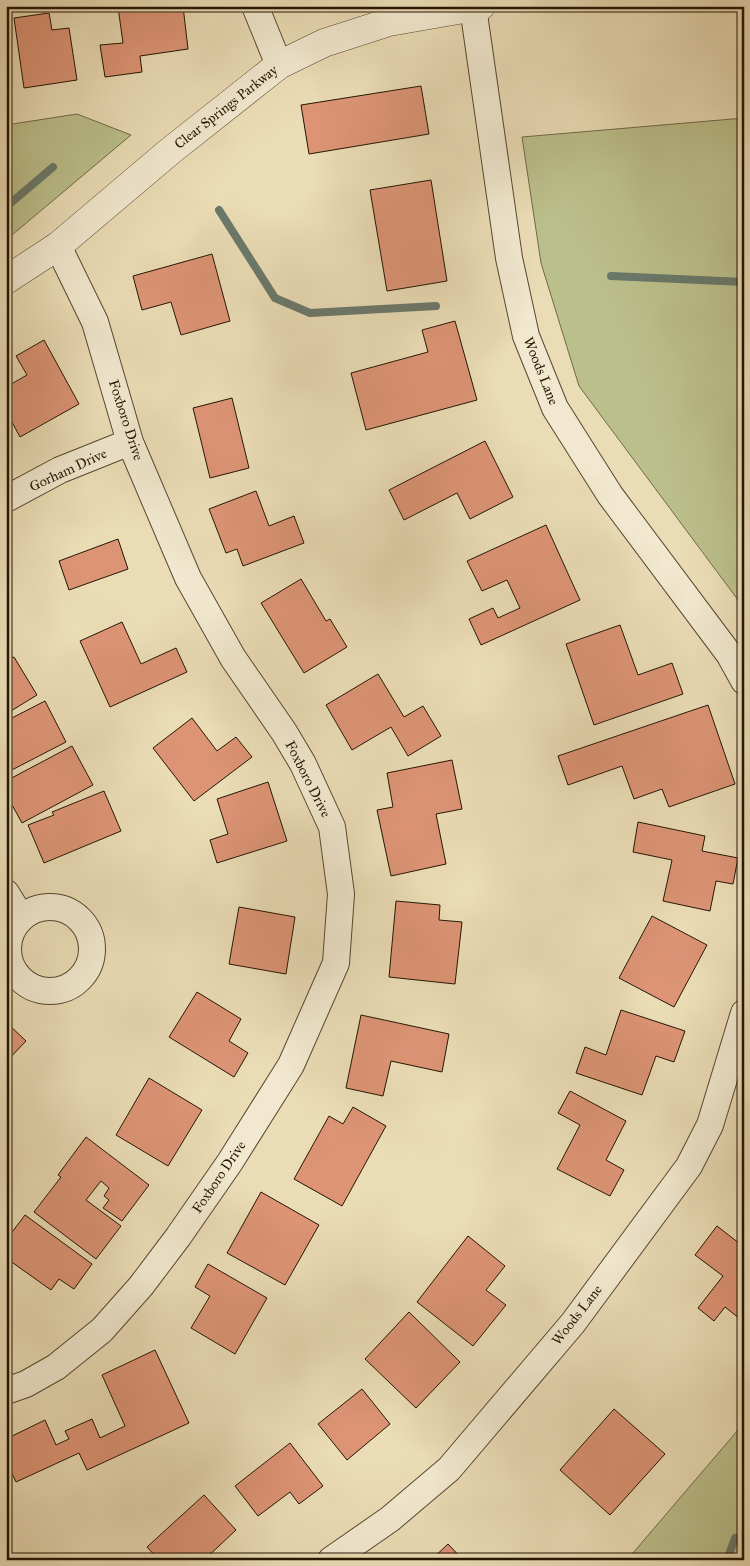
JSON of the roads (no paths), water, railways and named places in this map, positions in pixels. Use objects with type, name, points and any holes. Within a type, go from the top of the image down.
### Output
[{"type":"street","points":[[254,6],[279,65]]},
{"type":"street","name":"Clear Springs Parkway","points":[[6,280],[58,246],[169,152],[279,65],[324,43],[389,22],[477,7]]},
{"type":"street","name":"Woods Lane","points":[[477,7],[509,258],[526,336],[555,408],[610,495],[729,654],[744,682]]},
{"type":"street","name":"Foxboro Drive","points":[[6,1391],[26,1384],[56,1367],[102,1330],[141,1286],[230,1162],[291,1065],[336,963],[341,894],[332,827],[303,764],[284,732],[233,658],[188,578],[130,442],[95,322],[58,246]]},
{"type":"street","name":"Gorham Drive","points":[[6,499],[60,470],[130,442]]},
{"type":"street","points":[[6,893],[21,917]]},
{"type":"street","name":"Woods Lane","points":[[331,1560],[390,1518],[449,1469],[572,1323],[690,1166],[710,1125],[744,1013]]},
{"type":"waterway","points":[[6,207],[53,167]]},
{"type":"waterway","points":[[219,210],[275,298],[310,313],[436,306]]},
{"type":"waterway","points":[[611,276],[744,282]]},
{"type":"waterway","points":[[727,1560],[735,1538],[744,1537]]}]
